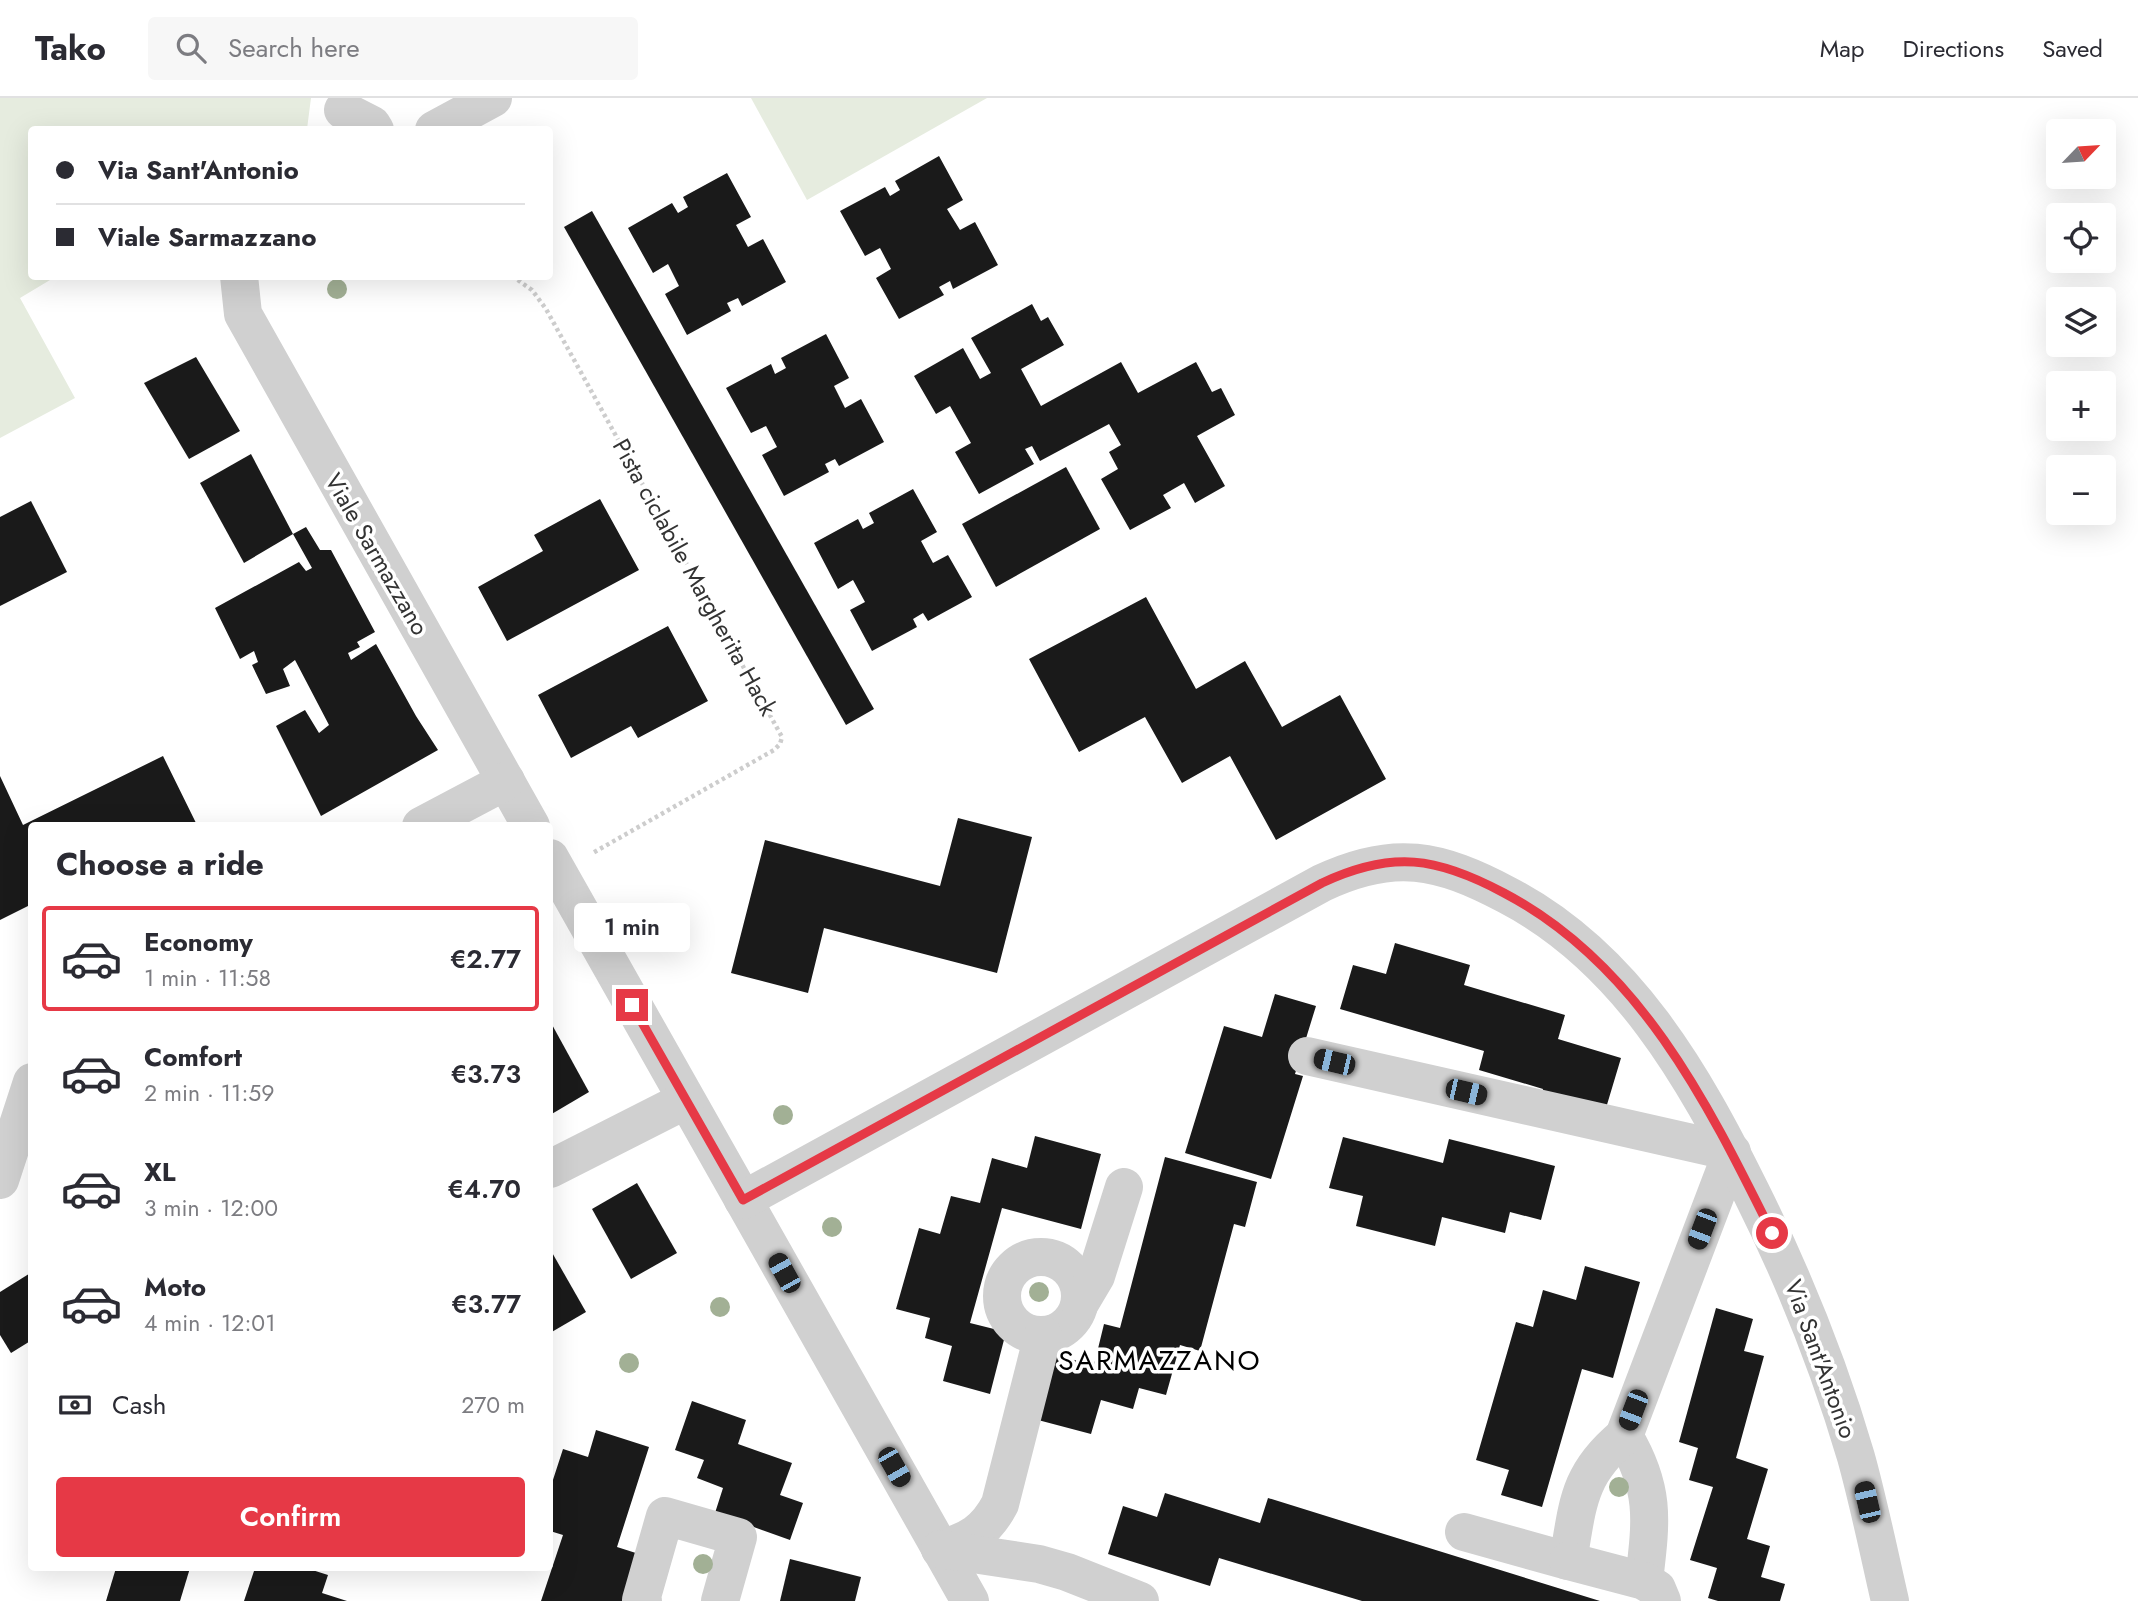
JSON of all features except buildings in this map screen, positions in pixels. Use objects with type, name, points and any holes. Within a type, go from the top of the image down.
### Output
[{"type":"street","points":[[441,126],[493,98]]},
{"type":"street","points":[[341,113],[373,126]]},
{"type":"street","name":"Viale Sarmazzano","points":[[239,280],[243,314],[529,822]]},
{"type":"street","points":[[429,822],[506,781]]},
{"type":"street","points":[[567,858],[687,1100],[970,1601]]},
{"type":"street","name":"Via Sant'Antonio","points":[[743,1200],[1322,883],[1356,868],[1388,861],[1433,865],[1462,874],[1519,901],[1570,937],[1619,982],[1665,1039],[1695,1086],[1732,1152],[1784,1260],[1822,1353],[1856,1459],[1890,1601]]},
{"type":"street","points":[[1307,1056],[1732,1152],[1624,1436],[1595,1463],[1580,1496],[1568,1561]]},
{"type":"street","points":[[2,1169],[28,1094]]},
{"type":"street","points":[[553,1167],[687,1100]]},
{"type":"street","points":[[1080,1303],[1076,1279],[1068,1268],[1045,1257],[1021,1262],[1011,1271],[1002,1294],[1003,1307],[1009,1319],[1030,1334],[1055,1333],[1066,1326],[1075,1316],[1096,1276],[1124,1187]]},
{"type":"street","points":[[940,1549],[964,1542],[993,1518],[1000,1504],[1043,1335]]},
{"type":"street","points":[[1464,1532],[1568,1561],[1653,1591],[1651,1508],[1640,1467],[1624,1436]]},
{"type":"street","points":[[643,1601],[641,1600],[665,1516],[738,1537],[720,1601]]},
{"type":"street","points":[[940,1549],[1039,1564],[1067,1572],[1140,1601]]},
{"type":"path","name":"Pista ciclabile Margherita Hack","points":[[518,280],[532,290],[545,309],[780,729],[782,737],[774,750],[567,858]]},
{"type":"shaded area","points":[[0,98],[311,98],[307,126],[28,126],[28,280],[50,280],[20,298],[75,398],[0,438]]},
{"type":"shaded area","points":[[751,98],[987,98],[807,200]]},
{"type":"district","name":"SARMAZZANO","points":[[1160,1360]]},
{"type":"route","points":[[632,1005],[743,1200],[1322,883],[1356,868],[1388,861],[1433,865],[1491,886],[1519,901],[1570,937],[1619,982],[1665,1039],[1695,1086],[1732,1152],[1772,1233]]}]
